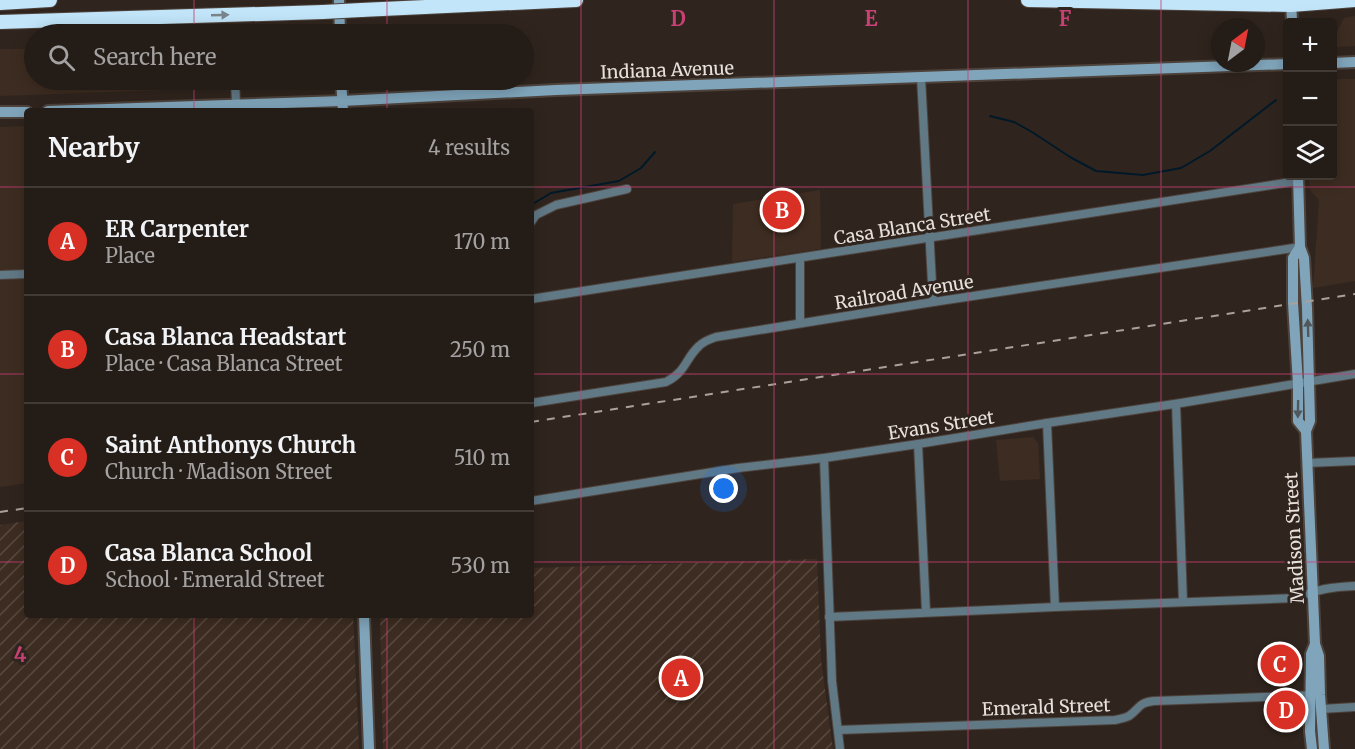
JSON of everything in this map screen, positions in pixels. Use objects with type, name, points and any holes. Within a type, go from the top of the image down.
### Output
[{"type":"highway","points":[[0,3],[50,0]]},
{"type":"highway","points":[[0,22],[323,12],[576,0]]},
{"type":"highway","points":[[1028,0],[1291,3],[1355,0]]},
{"type":"main road","points":[[339,0],[340,24]]},
{"type":"main road","points":[[1291,3],[1292,18]]},
{"type":"main road","points":[[1337,63],[1355,62]]},
{"type":"main road","name":"Indiana Avenue","points":[[186,108],[236,104],[342,106],[567,90],[1283,64]]},
{"type":"main road","points":[[341,90],[342,106]]},
{"type":"main road","points":[[0,112],[24,112]]},
{"type":"main road","name":"Madison Street","points":[[1298,180],[1300,247],[1304,258],[1310,382],[1310,421],[1306,431],[1314,591],[1315,644],[1311,654],[1316,695],[1321,709],[1324,749]]},
{"type":"main road","name":"Madison Street","points":[[1300,247],[1293,258],[1293,303],[1298,421],[1306,431]]},
{"type":"main road","points":[[364,618],[369,749]]},
{"type":"main road","name":"Madison Street","points":[[1312,749],[1310,731],[1316,695]]},
{"type":"street","points":[[921,77],[933,302]]},
{"type":"street","points":[[235,90],[236,104]]},
{"type":"street","name":"Casa Blanca Street","points":[[534,299],[1286,180]]},
{"type":"street","points":[[534,218],[556,206],[627,189]]},
{"type":"street","name":"Railroad Avenue","points":[[534,403],[666,382],[682,371],[698,346],[716,337],[1300,247]]},
{"type":"street","points":[[800,258],[800,323]]},
{"type":"street","points":[[0,275],[24,274]]},
{"type":"street","name":"Evans Street","points":[[534,501],[738,468],[918,444],[1355,374]]},
{"type":"street","points":[[1176,404],[1183,602]]},
{"type":"street","points":[[1047,423],[1055,607]]},
{"type":"street","points":[[918,444],[926,612]]},
{"type":"street","points":[[824,458],[832,681],[840,749]]},
{"type":"street","points":[[1308,463],[1355,461]]},
{"type":"street","points":[[829,617],[1296,598],[1314,591],[1355,586]]},
{"type":"street","name":"Emerald Street","points":[[838,729],[1115,720],[1128,717],[1145,702],[1316,695]]},
{"type":"street","points":[[1321,709],[1355,707]]},
{"type":"shaded area","points":[[1355,16],[1355,46],[1337,47],[1337,32],[1344,18]]},
{"type":"shaded area","points":[[0,49],[24,49],[24,90],[166,90],[0,96]]},
{"type":"shaded area","points":[[1337,79],[1355,79],[1355,281],[1313,288],[1319,200],[1310,190],[1309,180],[1337,180]]},
{"type":"shaded area","points":[[24,126],[24,483],[0,487],[0,127]]},
{"type":"shaded area","points":[[820,190],[821,249],[732,262],[733,204]]},
{"type":"shaded area","points":[[1033,437],[1038,443],[1040,479],[1000,481],[996,440]]},
{"type":"shaded area","points":[[24,521],[24,618],[353,618],[359,749],[0,749],[0,525]]},
{"type":"shaded area","points":[[817,559],[821,660],[833,749],[383,749],[380,618],[534,618],[534,568]]},
{"type":"waterway","points":[[990,116],[1014,122],[1096,171],[1143,175],[1181,168],[1210,151],[1276,100]]},
{"type":"waterway","points":[[534,203],[551,193],[619,181],[641,168],[655,152]]},
{"type":"railway","points":[[534,422],[1355,294]]},
{"type":"railway","points":[[0,512],[24,508]]},
{"type":"place","name":"Casa Blanca Headstart","points":[[782,210]]},
{"type":"place","name":"Saint Anthonys Church","points":[[1280,664]]},
{"type":"place","name":"ER Carpenter","points":[[681,678]]},
{"type":"place","name":"Casa Blanca School","points":[[1286,710]]}]
